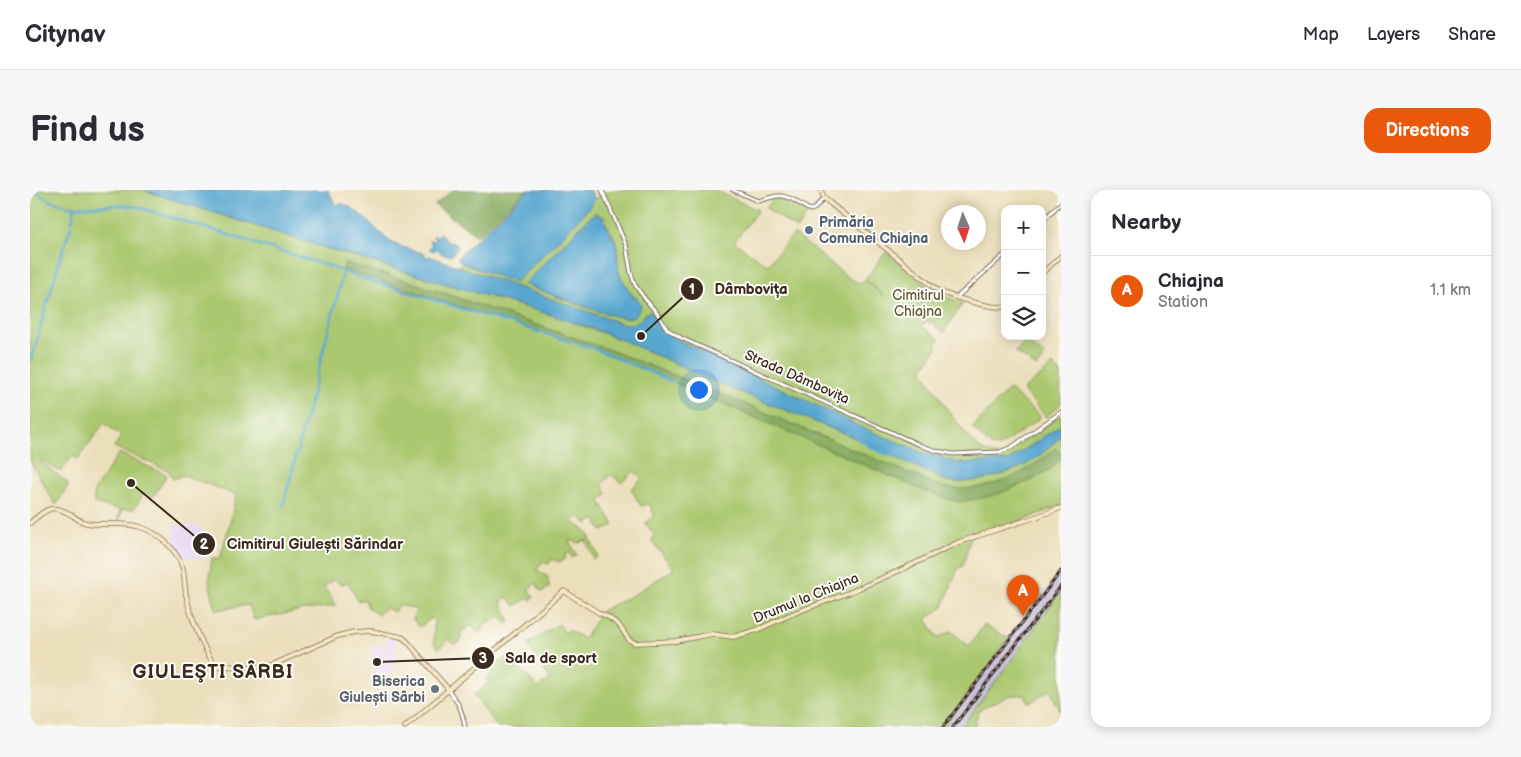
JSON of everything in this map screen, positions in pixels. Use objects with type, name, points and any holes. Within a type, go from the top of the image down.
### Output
[{"type":"main road","points":[[821,190],[824,198],[936,290],[994,307],[1001,306]]},
{"type":"main road","points":[[1046,269],[1061,256]]},
{"type":"main road","points":[[30,523],[45,511],[55,508],[61,509],[87,523],[122,524],[139,527],[166,542],[182,566],[185,592],[190,610],[215,666],[254,667],[272,665],[338,636],[371,631],[402,638],[407,641],[448,689],[405,727]]},
{"type":"main road","name":"Drumul la Chiajna","points":[[448,689],[564,591],[619,625],[629,640],[635,643],[670,641],[706,635],[733,637],[757,630],[792,614],[848,593],[959,542],[1061,508]]},
{"type":"street","name":"Strada Dâmbovița","points":[[602,190],[626,245],[635,285],[667,329],[681,338],[922,446],[948,454],[1004,451],[1061,412]]},
{"type":"street","points":[[732,190],[758,201],[776,196],[786,196],[812,210],[824,198]]},
{"type":"street","points":[[1046,217],[1061,203]]},
{"type":"street","points":[[956,297],[1001,258]]},
{"type":"street","points":[[448,689],[462,710],[465,727]]},
{"type":"shaded area","points":[[174,525],[198,526],[205,530],[195,552],[210,552],[208,558],[180,558],[176,550]]},
{"type":"shaded area","points":[[1061,571],[1061,591],[1011,661],[961,727],[943,727],[1008,638]]},
{"type":"shaded area","points":[[388,636],[396,638],[394,649],[397,655],[394,672],[384,675],[376,673],[377,669],[370,668],[374,645],[386,647]]},
{"type":"green space","points":[[30,190],[143,190],[322,247],[552,315],[625,341],[725,386],[858,439],[946,481],[967,482],[1013,471],[1036,459],[1061,435],[1061,505],[1019,522],[971,536],[963,566],[958,568],[943,607],[926,619],[938,638],[951,631],[969,646],[984,625],[1008,638],[943,727],[497,727],[474,695],[489,683],[486,679],[493,673],[488,668],[497,659],[500,662],[509,655],[538,688],[550,679],[528,644],[559,624],[565,633],[569,630],[584,639],[601,611],[633,595],[674,569],[652,541],[654,534],[645,523],[654,516],[650,504],[641,506],[631,489],[642,479],[634,471],[621,483],[611,474],[602,484],[607,494],[600,501],[614,525],[602,531],[595,519],[587,524],[579,516],[573,522],[587,532],[598,556],[594,560],[586,540],[579,543],[570,540],[577,555],[572,558],[569,552],[565,555],[566,558],[560,562],[552,559],[549,564],[542,562],[537,570],[548,577],[549,579],[547,580],[550,587],[541,592],[536,583],[528,589],[534,597],[530,600],[528,598],[515,606],[508,597],[501,601],[510,621],[506,624],[500,616],[482,626],[484,630],[478,633],[471,625],[460,633],[461,641],[454,644],[448,639],[439,649],[434,643],[434,620],[432,618],[419,627],[413,619],[416,609],[399,605],[394,612],[385,607],[378,615],[368,608],[365,599],[358,601],[348,582],[340,585],[334,579],[324,587],[336,606],[254,620],[249,605],[216,610],[209,582],[212,558],[220,558],[236,495],[183,475],[173,479],[169,471],[114,447],[121,436],[104,423],[78,459],[72,456],[61,472],[42,460],[41,462],[69,484],[57,504],[55,504],[30,461]]},
{"type":"green space","points":[[452,190],[527,190],[477,236],[435,205]]},
{"type":"green space","name":"Cimitirul Chiajna","points":[[611,190],[714,190],[758,210],[734,242],[767,265],[794,234],[849,278],[861,284],[865,280],[885,297],[865,279],[886,252],[935,293],[963,303],[944,332],[935,326],[936,324],[933,322],[931,324],[926,320],[922,326],[939,339],[936,344],[938,346],[922,370],[949,412],[980,449],[1001,457],[1061,415],[1061,425],[1008,461],[959,463],[919,451],[861,427],[676,339],[661,328],[656,323],[652,314],[647,312],[637,322],[623,324],[458,267],[462,263],[514,282],[582,216],[595,199]],"holes":[[[598,213],[617,243],[620,275],[639,302],[638,312],[634,316],[626,317],[598,311],[524,284],[593,214]]]},
{"type":"green space","points":[[781,198],[792,202],[808,213],[797,229],[766,208],[772,200]]},
{"type":"green space","points":[[345,263],[408,281],[610,350],[721,394],[942,487],[972,488],[1002,481],[1030,467],[1055,448],[1061,454],[1061,459],[1052,468],[1032,480],[998,494],[958,502],[927,492],[608,354],[343,269]]},
{"type":"green space","points":[[1025,341],[1045,356],[1036,367],[1016,352]]},
{"type":"green space","points":[[1053,365],[1061,373],[1061,404],[1046,417],[1023,390]]},
{"type":"green space","points":[[1009,389],[1040,416],[1039,419],[999,447],[991,446],[972,428]]},
{"type":"green space","points":[[119,453],[167,475],[153,497],[144,493],[134,509],[122,510],[119,520],[120,510],[94,503],[94,491]]},
{"type":"green space","points":[[1061,591],[1061,712],[1050,690],[1029,703],[1025,695],[1010,695],[979,710],[974,727],[961,727],[1011,661]]},
{"type":"water","points":[[143,190],[328,190],[336,206],[341,203],[355,210],[391,242],[425,254],[426,258],[429,256],[623,324],[636,323],[650,311],[661,328],[676,339],[861,427],[919,451],[959,463],[1008,461],[1061,425],[1061,435],[1036,459],[1013,471],[967,482],[946,481],[858,439],[725,386],[596,330],[552,315],[322,247]]},
{"type":"water","points":[[528,190],[590,190],[595,199],[582,216],[517,281],[514,282],[462,263],[458,259],[460,255]]},
{"type":"water","points":[[596,213],[601,217],[604,216],[604,220],[616,243],[619,274],[633,297],[636,297],[641,304],[637,313],[629,318],[602,312],[524,284]]},
{"type":"water","points":[[440,233],[446,241],[457,244],[458,247],[451,256],[442,254],[437,249],[433,251],[429,249],[432,245],[429,240],[433,241],[435,238],[432,236],[437,236]]},
{"type":"waterway","points":[[33,190],[49,200],[67,206],[120,205],[138,207],[335,268]]},
{"type":"waterway","points":[[72,222],[75,207]]},
{"type":"waterway","points":[[31,360],[71,226]]},
{"type":"waterway","points":[[336,269],[595,349],[674,382]]},
{"type":"waterway","points":[[342,279],[344,271]]},
{"type":"waterway","points":[[283,506],[341,282]]},
{"type":"waterway","points":[[861,439],[889,454]]},
{"type":"railway","points":[[943,727],[1061,571]]},
{"type":"railway","points":[[953,727],[1061,586]]},
{"type":"place","name":"Primăria Comunei Chiajna","points":[[809,230]]},
{"type":"place","name":"Dâmbovița","points":[[641,336]]},
{"type":"place","name":"Cimitirul Giulești Sărindar","points":[[131,483]]},
{"type":"place","name":"Chiajna","points":[[1023,616]]},
{"type":"place","name":"Sala de sport","points":[[377,662]]},
{"type":"place","name":"Biserica Giulești Sârbi","points":[[435,689]]},
{"type":"district","name":"GIULEŞTI SÂRBI","points":[[213,672]]}]
